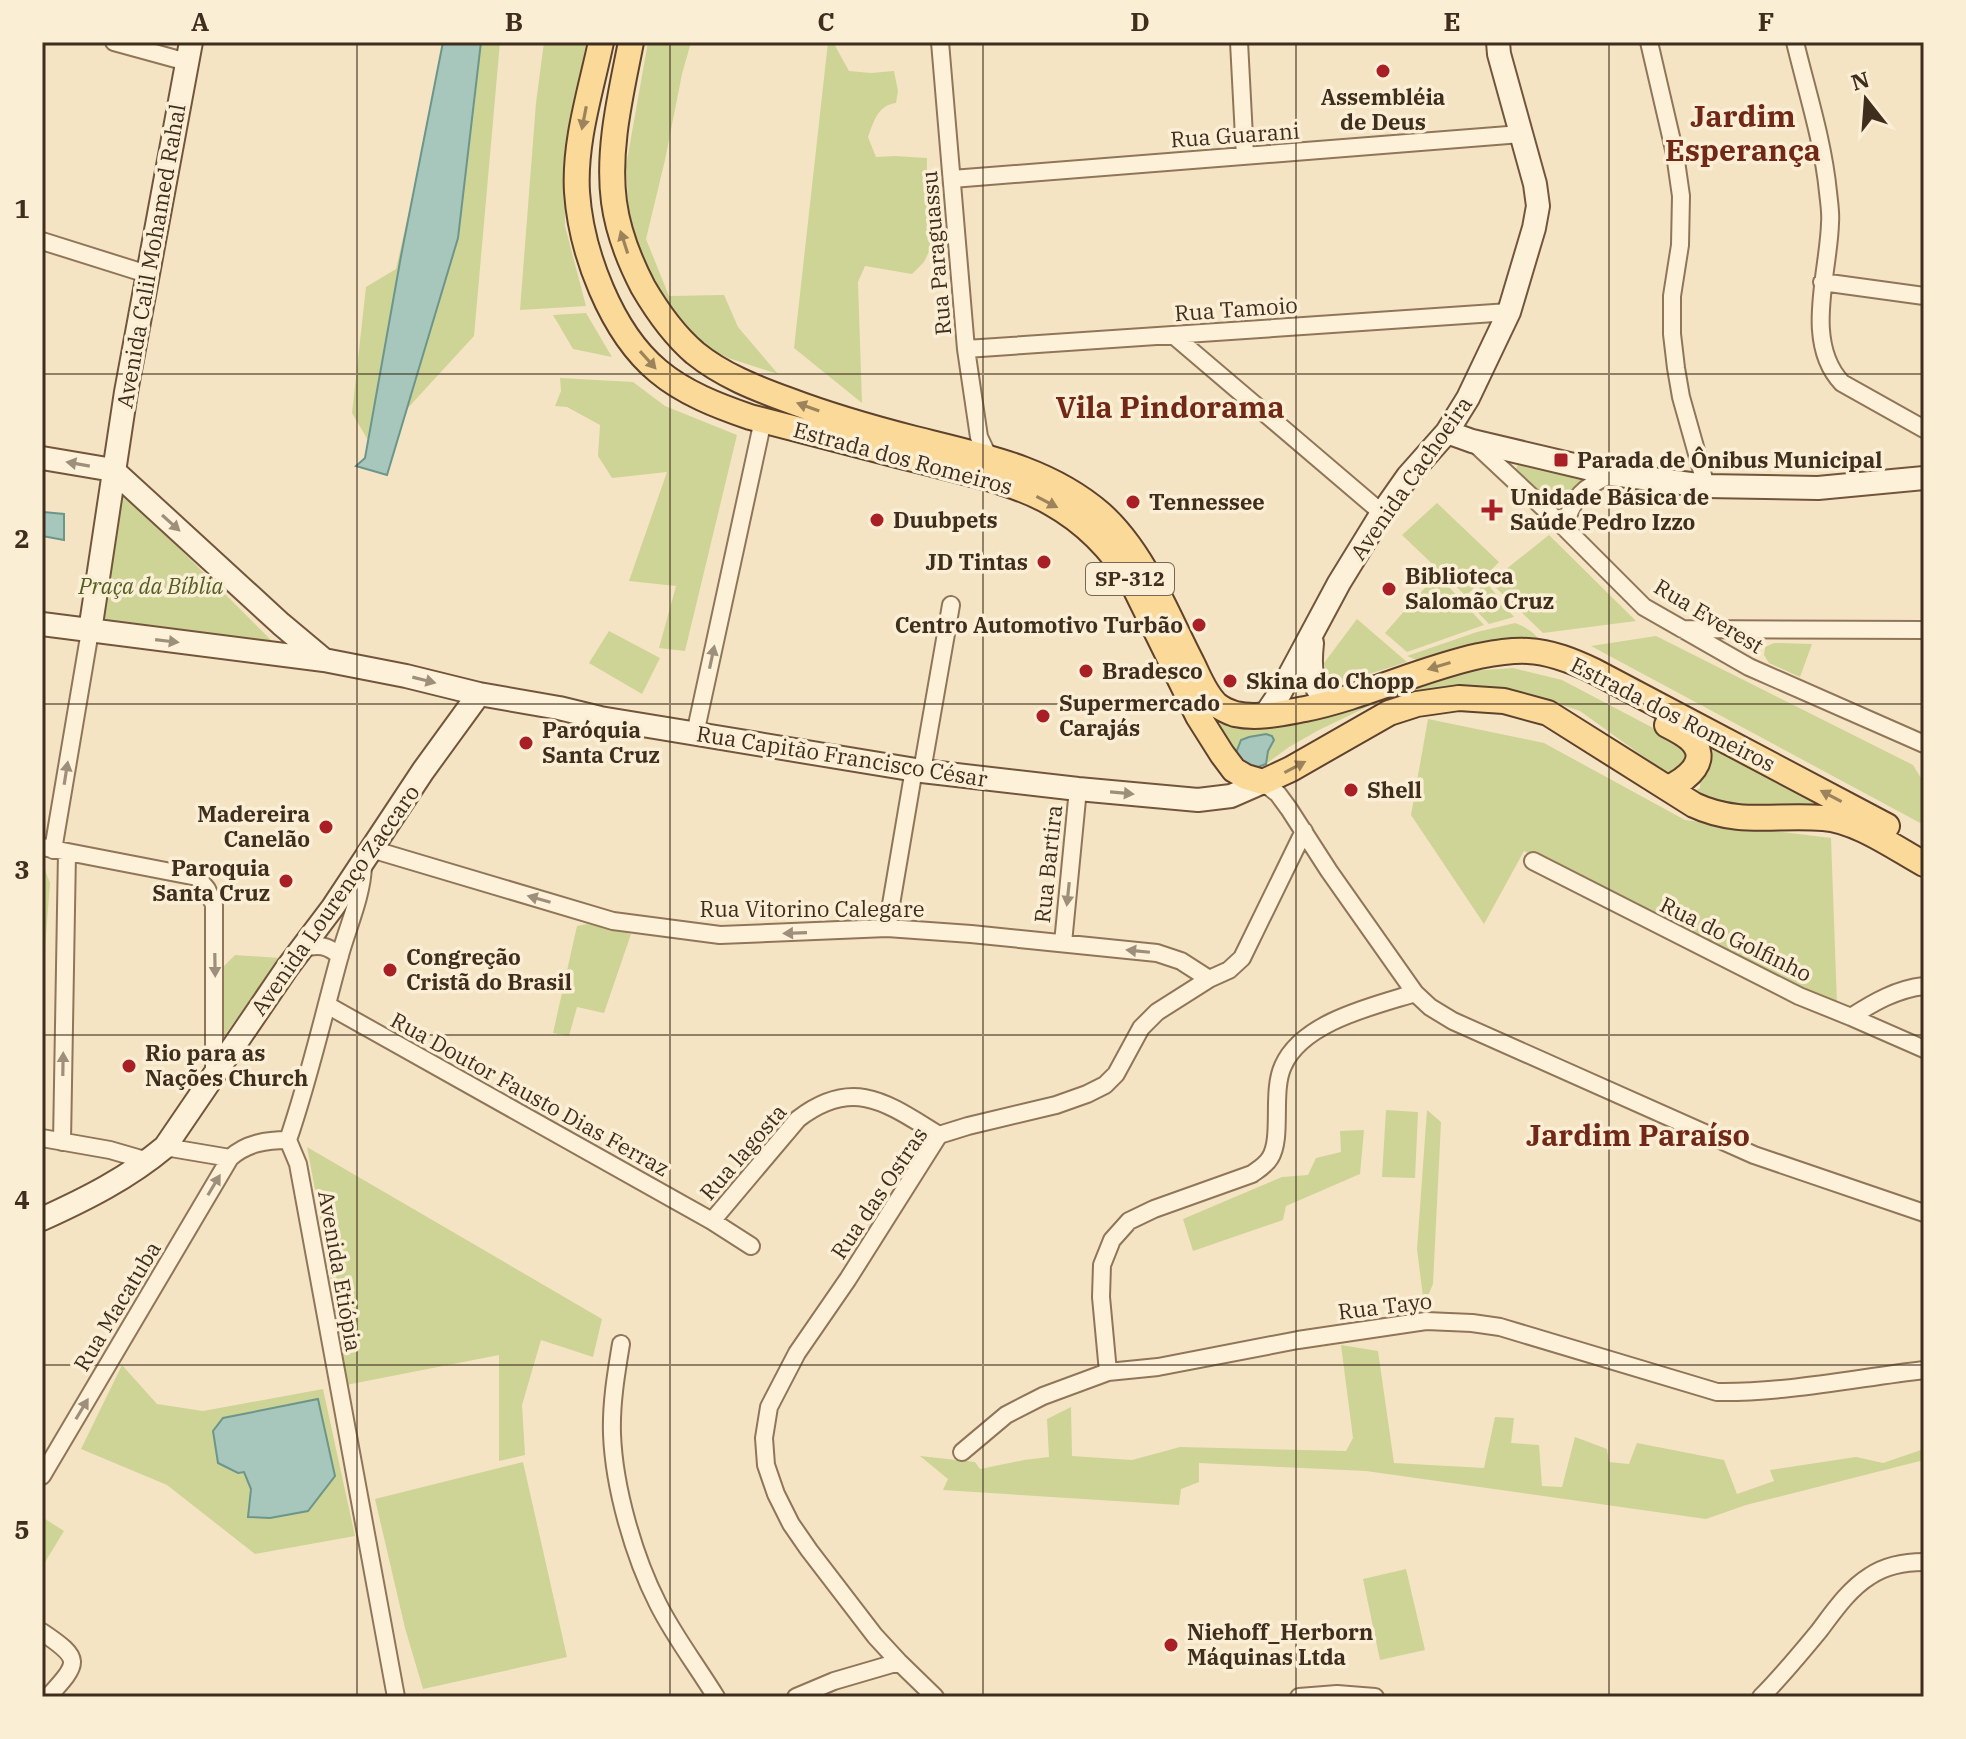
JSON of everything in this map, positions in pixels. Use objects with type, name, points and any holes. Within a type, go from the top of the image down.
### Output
[{"type":"main road","name":"Estrada dos Romeiros","points":[[601,42],[581,135],[577,192],[594,272],[606,301],[630,341],[657,370],[687,391],[728,409],[1010,484],[1052,503],[1094,534],[1121,564],[1198,716],[1222,754],[1234,770],[1263,782]]},
{"type":"main road","name":"Estrada dos Romeiros","points":[[631,42],[614,137],[613,201],[632,266],[669,326],[694,352],[720,371],[756,388],[839,419],[1036,473],[1071,491],[1118,530],[1139,559],[1215,704],[1238,714],[1279,714],[1327,704],[1473,658],[1526,650],[1545,653],[1574,662],[1924,846]]},
{"type":"main road","points":[[1473,658],[1544,668],[1571,677],[1687,736],[1697,746],[1699,758],[1692,773],[1668,788]]},
{"type":"main road","points":[[1263,782],[1389,713],[1417,704],[1459,698],[1504,701],[1548,713],[1713,814],[1740,818],[1824,818],[1844,822],[1924,864]]},
{"type":"street","points":[[114,42],[189,52]]},
{"type":"street","name":"Rua Paraguassu","points":[[940,42],[966,349],[979,437],[989,458]]},
{"type":"street","points":[[1239,42],[1245,156]]},
{"type":"street","name":"Avenida Cachoeira","points":[[1265,715],[1382,513],[1408,476],[1447,432],[1468,398],[1509,312],[1538,206],[1498,42]]},
{"type":"street","points":[[1649,42],[1675,154],[1681,196],[1680,245],[1672,296],[1676,368],[1706,486]]},
{"type":"street","points":[[1795,42],[1825,164],[1830,222],[1820,309],[1827,361],[1842,383],[1924,429]]},
{"type":"street","name":"Avenida Calil Mohamed Rahal","points":[[90,631],[113,470],[189,52]]},
{"type":"street","name":"Rua Guarani","points":[[952,179],[1521,134]]},
{"type":"street","points":[[42,241],[147,274]]},
{"type":"street","points":[[1822,282],[1924,296]]},
{"type":"street","name":"Rua Tamoio","points":[[966,349],[1509,312]]},
{"type":"street","points":[[1173,335],[1382,513]]},
{"type":"street","points":[[695,734],[763,420]]},
{"type":"street","points":[[1447,432],[1472,441],[1612,474],[1706,486],[1818,488],[1924,478]]},
{"type":"street","name":"Rua Everest","points":[[1472,441],[1644,607],[1749,667],[1924,744]]},
{"type":"street","points":[[42,458],[113,470],[324,660]]},
{"type":"street","points":[[1564,527],[1570,507],[1579,494],[1591,483],[1612,474]]},
{"type":"street","points":[[887,928],[951,605]]},
{"type":"street","name":"Rua Capitão Francisco César","points":[[42,624],[324,660],[600,718],[918,770],[1198,800],[1231,796],[1263,782]]},
{"type":"street","points":[[1680,629],[1924,630]]},
{"type":"street","points":[[62,1142],[54,850],[90,631]]},
{"type":"street","name":"Avenida Cachoeira","points":[[1313,634],[1309,663],[1316,689],[1327,704]]},
{"type":"street","name":"Avenida Lourenço Zaccaro","points":[[42,1219],[117,1182],[157,1154],[479,694]]},
{"type":"street","points":[[1263,782],[1278,794],[1415,993],[1430,1007],[1453,1021],[1754,1155],[1924,1213]]},
{"type":"street","name":"Rua Bartira","points":[[1063,943],[1078,789]]},
{"type":"street","name":"Rua das Ostras","points":[[899,1662],[860,1617],[791,1524],[766,1465],[764,1438],[769,1407],[797,1353],[939,1135],[1056,1105],[1105,1085],[1116,1074],[1141,1028],[1157,1012],[1229,970],[1242,958],[1304,831]]},
{"type":"street","points":[[54,850],[197,877],[207,889],[214,905],[214,1073]]},
{"type":"street","points":[[42,1138],[110,1150],[230,1158],[253,1144],[288,1140],[303,1095],[367,855]]},
{"type":"street","name":"Rua Vitorino Calegare","points":[[367,855],[613,921],[720,935],[887,928],[971,934],[1157,953],[1181,961],[1209,979]]},
{"type":"street","name":"Rua do Golfinho","points":[[1533,861],[1799,996],[1924,1049]]},
{"type":"street","points":[[303,948],[325,945],[340,956]]},
{"type":"street","points":[[1851,1017],[1885,997],[1924,986]]},
{"type":"street","points":[[1108,1372],[1101,1297],[1102,1265],[1112,1240],[1129,1221],[1252,1174],[1264,1166],[1275,1148],[1278,1085],[1283,1065],[1299,1045],[1321,1028],[1357,1011],[1415,993]]},
{"type":"street","name":"Rua Doutor Fausto Dias Ferraz","points":[[327,1005],[712,1221],[751,1246]]},
{"type":"street","name":"Rua lagosta","points":[[712,1221],[798,1119],[826,1101],[857,1097],[877,1100],[939,1135]]},
{"type":"street","name":"Avenida Etiópia","points":[[288,1140],[298,1164],[396,1697]]},
{"type":"street","name":"Rua Macatuba","points":[[42,1476],[230,1158]]},
{"type":"street","name":"Rua Tayo","points":[[962,1452],[1006,1415],[1043,1396],[1108,1372],[1158,1367],[1298,1340],[1426,1321],[1500,1327],[1717,1392],[1780,1389],[1924,1370]]},
{"type":"street","points":[[621,1344],[612,1400],[612,1437],[620,1490],[640,1565],[659,1607],[716,1697]]},
{"type":"street","points":[[1761,1697],[1786,1671],[1845,1597],[1860,1584],[1886,1569],[1924,1562]]},
{"type":"street","points":[[42,1632],[68,1650],[72,1661],[72,1668],[48,1697]]},
{"type":"street","points":[[796,1697],[834,1681],[899,1662],[935,1697]]},
{"type":"street","points":[[1299,1697],[1337,1694],[1375,1697]]},
{"type":"green space","points":[[447,42],[500,42],[474,336],[372,447],[352,413],[366,287],[396,269]]},
{"type":"green space","points":[[544,42],[586,42],[566,160],[565,226],[586,306],[520,310],[536,103]]},
{"type":"green space","points":[[648,42],[691,42],[646,239],[669,296],[724,295],[738,327],[778,374],[728,358],[691,338],[662,302],[630,232],[626,166]]},
{"type":"green space","points":[[828,42],[833,42],[849,71],[894,71],[898,91],[896,103],[881,110],[868,137],[876,157],[927,158],[927,212],[931,247],[924,262],[912,274],[865,266],[858,282],[862,403],[794,348]]},
{"type":"green space","points":[[586,313],[612,357],[573,349],[553,315]]},
{"type":"green space","points":[[560,378],[633,382],[665,406],[737,435],[685,651],[659,648],[676,586],[629,581],[667,472],[612,478],[598,456],[600,425],[567,407],[555,406],[561,391]]},
{"type":"green space","points":[[1521,458],[1586,477],[1561,513],[1516,469]]},
{"type":"green space","name":"Praça da Bíblia","points":[[119,488],[281,650],[100,623]]},
{"type":"green space","points":[[1437,503],[1499,562],[1466,596],[1402,535]]},
{"type":"green space","points":[[1549,535],[1636,621],[1543,633],[1490,582]]},
{"type":"green space","points":[[1437,574],[1484,625],[1407,652],[1385,633]]},
{"type":"green space","points":[[1486,582],[1514,617],[1489,624],[1467,601]]},
{"type":"green space","points":[[1357,619],[1407,662],[1331,686],[1324,663]]},
{"type":"green space","points":[[1515,623],[1533,633],[1545,649],[1422,662],[1407,656],[1477,632]]},
{"type":"green space","points":[[609,631],[660,658],[642,694],[589,663]]},
{"type":"green space","points":[[1656,636],[1913,765],[1924,783],[1924,825],[1591,646]]},
{"type":"green space","points":[[1774,643],[1812,644],[1800,677],[1769,663],[1764,655],[1765,647]]},
{"type":"green space","points":[[1513,668],[1562,680],[1657,730],[1680,743],[1685,751],[1685,764],[1674,771],[1662,770],[1580,711],[1532,695],[1490,688],[1452,687],[1408,694],[1373,704],[1319,730],[1258,767],[1243,766],[1217,724],[1247,725],[1457,672]]},
{"type":"green space","points":[[1428,719],[1544,743],[1685,820],[1831,838],[1837,1005],[1524,851],[1484,924],[1411,815]]},
{"type":"green space","points":[[1704,741],[1831,808],[1713,806],[1689,794],[1700,788]]},
{"type":"green space","points":[[42,862],[50,883],[42,988]]},
{"type":"green space","points":[[587,924],[631,934],[604,1013],[577,1007],[569,1036],[553,1033],[577,926]]},
{"type":"green space","points":[[235,955],[280,958],[222,1039],[222,968]]},
{"type":"green space","points":[[1386,1110],[1418,1112],[1415,1178],[1382,1177]]},
{"type":"green space","points":[[1427,1110],[1441,1122],[1433,1284],[1424,1305],[1417,1249]]},
{"type":"green space","points":[[1364,1130],[1360,1174],[1286,1206],[1283,1220],[1193,1251],[1183,1219],[1282,1177],[1308,1175],[1316,1158],[1341,1152],[1340,1131]]},
{"type":"green space","points":[[307,1147],[602,1319],[593,1357],[541,1340],[522,1405],[525,1455],[499,1461],[499,1355],[346,1385],[326,1248]]},
{"type":"green space","points":[[1341,1345],[1378,1351],[1394,1463],[1484,1468],[1495,1417],[1514,1418],[1511,1443],[1539,1445],[1542,1486],[1562,1487],[1575,1437],[1607,1449],[1609,1462],[1629,1464],[1637,1443],[1724,1460],[1737,1494],[1774,1481],[1770,1470],[1856,1457],[1883,1463],[1924,1449],[1924,1460],[1746,1505],[1706,1519],[1366,1471],[1199,1463],[1199,1482],[1181,1489],[1179,1505],[943,1490],[948,1479],[920,1456],[975,1462],[980,1469],[1049,1457],[1047,1419],[1071,1407],[1072,1456],[1132,1460],[1180,1447],[1346,1451],[1353,1438]]},
{"type":"green space","points":[[122,1365],[157,1404],[203,1411],[323,1389],[355,1536],[255,1554],[167,1485],[81,1449]]},
{"type":"green space","points":[[523,1462],[567,1657],[423,1689],[405,1628],[375,1499]]},
{"type":"green space","points":[[42,1517],[64,1531],[42,1567]]},
{"type":"green space","points":[[1406,1569],[1425,1650],[1380,1660],[1363,1579]]},
{"type":"water","points":[[443,42],[481,42],[458,238],[387,475],[356,466],[365,458]]},
{"type":"water","points":[[43,512],[64,514],[64,540],[42,536]]},
{"type":"water","points":[[1266,734],[1274,740],[1266,764],[1243,766],[1236,753],[1241,740]]},
{"type":"water","points":[[318,1399],[335,1476],[308,1511],[270,1518],[248,1517],[251,1489],[244,1472],[238,1473],[218,1463],[213,1431],[223,1418]]},
{"type":"place","name":"Assembléia de Deus","points":[[1383,71]]},
{"type":"place","name":"Parada de Ônibus Municipal","points":[[1561,460]]},
{"type":"place","name":"Tennessee","points":[[1133,502]]},
{"type":"place","name":"Unidade Básica de Saúde Pedro Izzo","points":[[1492,510]]},
{"type":"place","name":"Duubpets","points":[[877,520]]},
{"type":"place","name":"JD Tintas","points":[[1044,562]]},
{"type":"place","name":"Biblioteca Salomão Cruz","points":[[1389,589]]},
{"type":"place","name":"Centro Automotivo Turbão","points":[[1199,625]]},
{"type":"place","name":"Bradesco","points":[[1086,671]]},
{"type":"place","name":"Skina do Chopp","points":[[1230,681]]},
{"type":"place","name":"Supermercado Carajás","points":[[1043,716]]},
{"type":"place","name":"Paróquia Santa Cruz","points":[[526,743]]},
{"type":"place","name":"Shell","points":[[1351,790]]},
{"type":"place","name":"Madereira Canelão","points":[[326,827]]},
{"type":"place","name":"Paroquia Santa Cruz","points":[[286,881]]},
{"type":"place","name":"Congreção Cristã do Brasil","points":[[390,970]]},
{"type":"place","name":"Rio para as Nações Church","points":[[129,1066]]},
{"type":"place","name":"Niehoff_Herborn Máquinas Ltda","points":[[1171,1645]]},
{"type":"district","name":"Jardim Esperança","points":[[1743,134]]},
{"type":"district","name":"Vila Pindorama","points":[[1170,408]]},
{"type":"district","name":"Jardim Paraíso","points":[[1638,1136]]}]
